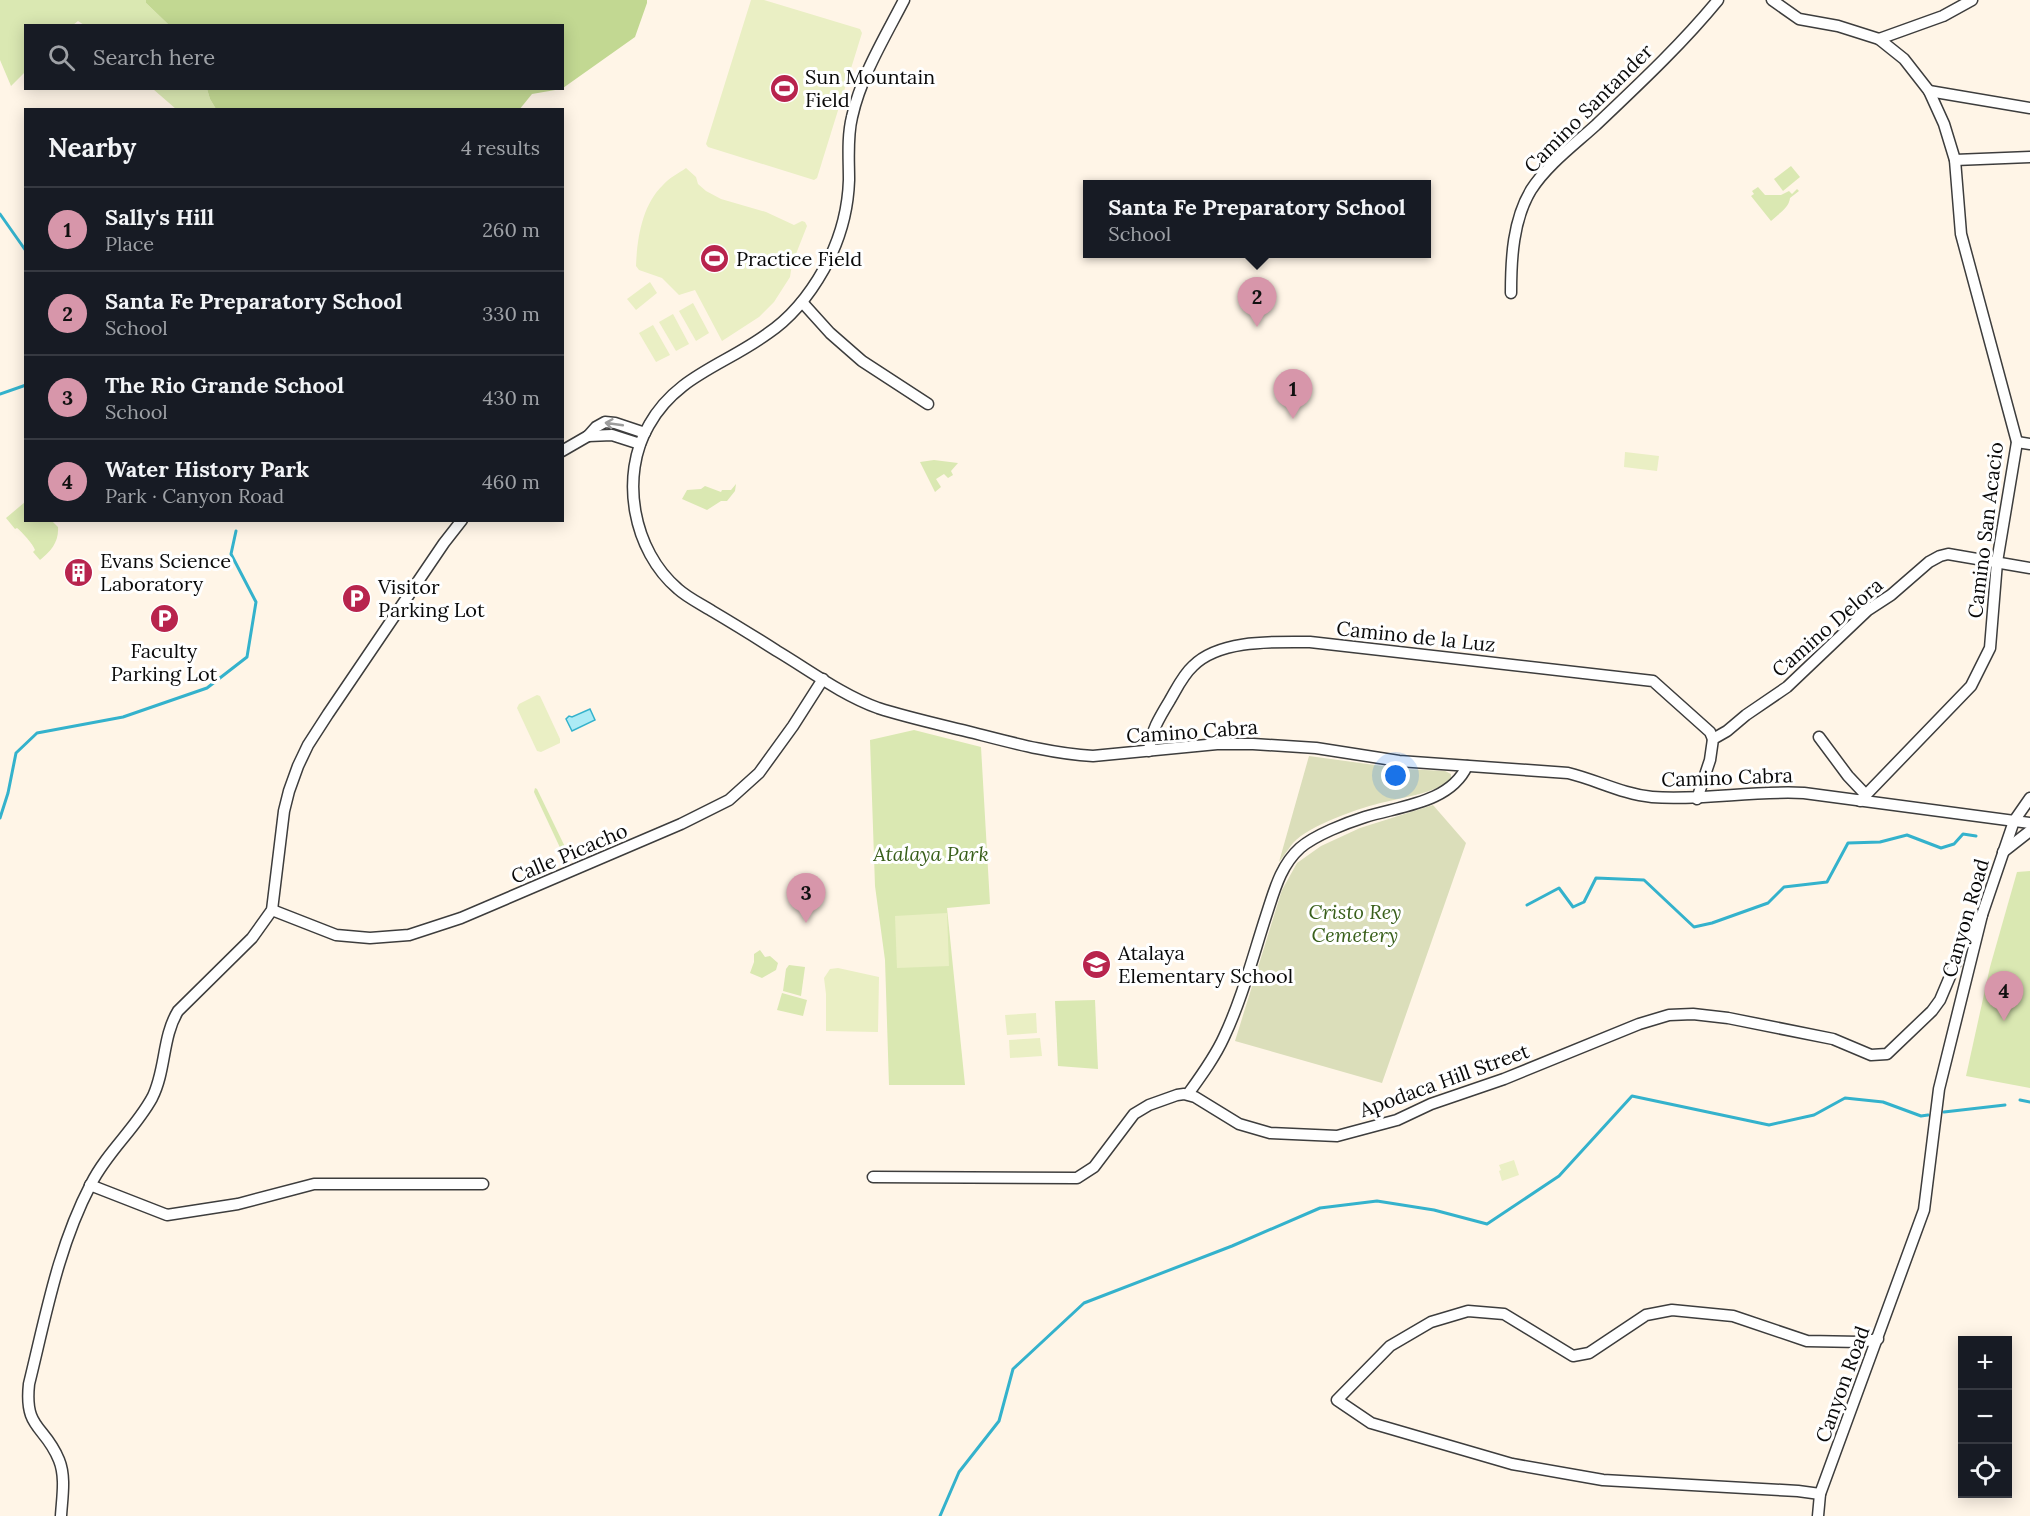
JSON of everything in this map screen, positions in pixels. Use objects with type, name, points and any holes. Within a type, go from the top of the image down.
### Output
[{"type":"street","points":[[564,450],[588,436],[596,427],[605,422],[615,423],[643,438],[661,406],[680,387],[769,333],[802,302],[823,271],[837,240],[846,207],[852,117],[868,72],[904,0]]},
{"type":"street","name":"Camino Santander","points":[[1511,292],[1512,261],[1519,219],[1532,189],[1550,168],[1673,49],[1718,0]]},
{"type":"street","name":"Camino San Acacio","points":[[1772,0],[1799,20],[1838,26],[1879,39],[1904,59],[1929,91],[1944,124],[1955,160],[1961,234],[2017,442],[1997,562],[1990,648],[1971,686],[1862,797]]},
{"type":"street","points":[[1879,39],[1943,16],[1972,0]]},
{"type":"street","points":[[1929,91],[2030,108]]},
{"type":"street","points":[[1955,160],[2030,157]]},
{"type":"street","points":[[802,302],[830,333],[862,361],[928,404]]},
{"type":"street","name":"Camino Cabra","points":[[643,438],[633,482],[633,500],[641,534],[655,562],[678,589],[823,679],[879,708],[951,728],[1052,751],[1093,756],[1217,744],[1316,748],[1399,761],[1568,773],[1630,794],[1651,797],[1697,799],[1773,792],[1804,793],[1862,797],[2014,821]]},
{"type":"street","points":[[2017,442],[2030,444]]},
{"type":"street","points":[[61,1516],[63,1476],[60,1461],[34,1424],[28,1412],[27,1398],[56,1269],[65,1241],[90,1185],[152,1098],[158,1083],[171,1026],[178,1011],[252,938],[272,910],[289,791],[308,745],[460,522]]},
{"type":"street","name":"Camino Delora","points":[[1713,739],[1787,687],[1868,610],[1935,558],[1948,554],[1958,555],[2030,568]]},
{"type":"street","name":"Camino de la Luz","points":[[1149,751],[1150,736],[1154,726],[1181,681],[1195,664],[1213,652],[1246,644],[1285,642],[1310,642],[1653,681],[1710,732],[1713,739]]},
{"type":"street","name":"Calle Picacho","points":[[272,910],[336,935],[370,938],[409,935],[472,914],[681,824],[729,800],[759,773],[823,679]]},
{"type":"street","points":[[1819,737],[1862,797]]},
{"type":"street","points":[[1697,799],[1710,760],[1713,739]]},
{"type":"street","points":[[873,1178],[1077,1178],[1089,1172],[1134,1114],[1149,1105],[1177,1095],[1188,1094],[1224,1037],[1276,884],[1289,860],[1300,848],[1314,839],[1364,817],[1431,798],[1454,785],[1467,766]]},
{"type":"street","name":"Canyon Road","points":[[1818,1516],[1820,1494],[1924,1210],[1939,1089],[1982,915],[2014,821],[2030,798]]},
{"type":"street","points":[[2014,821],[2030,823]]},
{"type":"street","points":[[2003,852],[2030,831]]},
{"type":"street","name":"Apodaca Hill Street","points":[[1188,1094],[1239,1124],[1255,1130],[1270,1133],[1337,1136],[1397,1120],[1431,1104],[1504,1079],[1655,1018],[1678,1014],[1728,1018],[1833,1039],[1871,1055],[1879,1056],[1887,1054],[1932,1011],[1945,992],[1965,941],[1982,915]]},
{"type":"street","points":[[90,1185],[167,1215],[238,1204],[314,1184],[483,1184]]},
{"type":"street","points":[[1820,1494],[1603,1480],[1512,1464],[1371,1423],[1338,1400],[1390,1346],[1431,1322],[1468,1311],[1504,1314],[1573,1356],[1589,1353],[1646,1315],[1672,1310],[1733,1316],[1807,1341],[1860,1342],[1878,1339]]},
{"type":"green space","points":[[0,0],[146,0],[146,3],[168,24],[82,24],[78,21],[74,24],[24,24],[24,73],[11,86],[0,60]]},
{"type":"green space","points":[[146,0],[647,0],[635,37],[564,87],[564,24],[168,24],[146,3]]},
{"type":"green space","name":"Sun Mountain Field","points":[[751,0],[764,0],[860,29],[862,33],[817,178],[814,180],[708,147],[706,144]]},
{"type":"green space","points":[[154,90],[207,90],[215,108],[175,108]]},
{"type":"green space","points":[[208,90],[555,90],[532,94],[521,108],[215,108]]},
{"type":"green space","points":[[1791,166],[1800,177],[1783,191],[1774,179]]},
{"type":"green space","name":"Practice Field","points":[[686,168],[696,177],[698,184],[721,199],[766,212],[794,225],[802,221],[807,226],[792,264],[790,277],[774,302],[759,317],[722,341],[695,290],[679,295],[662,278],[639,270],[636,266],[639,234],[650,202],[665,182]]},
{"type":"green space","points":[[1758,187],[1765,195],[1781,195],[1789,191],[1792,194],[1797,189],[1799,191],[1790,198],[1785,208],[1771,221],[1751,196],[1754,194],[1752,191]]},
{"type":"green space","points":[[650,282],[657,293],[636,310],[627,299]]},
{"type":"green space","points":[[693,303],[709,333],[696,341],[679,311]]},
{"type":"green space","points":[[673,314],[689,344],[676,351],[659,322]]},
{"type":"green space","points":[[653,325],[670,355],[656,362],[639,333]]},
{"type":"green space","points":[[1625,452],[1659,456],[1657,471],[1624,467]]},
{"type":"green space","points":[[934,460],[958,463],[951,471],[953,475],[948,478],[944,474],[936,479],[941,487],[935,492],[920,462]]},
{"type":"green space","points":[[736,484],[735,491],[727,501],[721,501],[707,510],[682,499],[687,490],[701,489],[705,486],[721,492],[731,490]]},
{"type":"green space","points":[[24,503],[24,522],[53,522],[58,527],[54,546],[40,560],[33,552],[35,550],[30,541],[6,518]]},
{"type":"green space","points":[[537,695],[540,696],[560,739],[560,743],[541,752],[537,751],[517,708],[519,704]]},
{"type":"green space","name":"Atalaya Park","points":[[914,730],[981,747],[990,904],[947,908],[965,1085],[889,1085],[885,960],[875,886],[870,740]]},
{"type":"green space","points":[[1309,756],[1404,769],[1445,771],[1451,774],[1451,780],[1428,792],[1375,804],[1323,823],[1293,843],[1279,862]]},
{"type":"green space","points":[[535,788],[567,851],[565,854],[534,792]]},
{"type":"green space","name":"Cristo Rey Cemetery","points":[[1433,805],[1466,843],[1382,1083],[1235,1041],[1282,890],[1297,863],[1321,846],[1360,828]]},
{"type":"green space","points":[[2030,871],[2030,1088],[1966,1076],[1990,967],[2017,872]]},
{"type":"green space","points":[[947,913],[949,966],[897,968],[895,916]]},
{"type":"green space","points":[[760,950],[765,957],[770,956],[778,963],[776,970],[762,978],[750,973],[754,954]]},
{"type":"green space","points":[[789,965],[805,967],[801,996],[783,991],[786,969]]},
{"type":"green space","points":[[838,968],[879,977],[878,1032],[826,1031],[824,978],[830,969]]},
{"type":"green space","points":[[782,993],[807,1000],[803,1016],[777,1010]]},
{"type":"green space","points":[[1095,1000],[1098,1069],[1058,1066],[1055,1001]]},
{"type":"green space","points":[[1036,1013],[1037,1033],[1007,1035],[1005,1015]]},
{"type":"green space","points":[[1040,1038],[1042,1056],[1010,1058],[1009,1040]]},
{"type":"green space","points":[[1514,1160],[1519,1175],[1502,1181],[1499,1165]]},
{"type":"water","points":[[590,709],[595,720],[572,731],[566,719]]},
{"type":"waterway","points":[[0,214],[24,248]]},
{"type":"waterway","points":[[0,394],[24,386]]},
{"type":"waterway","points":[[0,818],[16,753],[37,733],[123,717],[207,688],[247,657],[256,602],[231,554],[236,531]]},
{"type":"waterway","points":[[1527,905],[1559,888],[1573,907],[1584,902],[1596,878],[1644,880],[1694,927],[1768,903],[1784,887],[1827,882],[1848,843],[1880,842],[1907,835],[1941,848],[1954,844],[1963,834],[1976,836]]},
{"type":"waterway","points":[[940,1516],[959,1472],[999,1421],[1013,1369],[1084,1303],[1232,1246],[1320,1208],[1377,1201],[1434,1210],[1487,1224],[1559,1176],[1632,1096],[1769,1125],[1814,1115],[1845,1098],[1883,1102],[1921,1116],[1928,1115]]},
{"type":"waterway","points":[[2020,1100],[2030,1102]]},
{"type":"waterway","points":[[1944,1112],[2005,1105]]},
{"type":"place","name":"Sun Mountain Field","points":[[784,88]]},
{"type":"place","name":"Practice Field","points":[[715,258]]},
{"type":"place","name":"Santa Fe Preparatory School","points":[[1257,327]]},
{"type":"place","name":"Sally's Hill","points":[[1293,419]]},
{"type":"place","name":"Evans Science Laboratory","points":[[79,572]]},
{"type":"place","name":"Visitor Parking Lot","points":[[357,598]]},
{"type":"place","name":"Faculty Parking Lot","points":[[164,619]]},
{"type":"place","name":"The Rio Grande School","points":[[806,923]]},
{"type":"place","name":"Atalaya Elementary School","points":[[1097,964]]},
{"type":"place","name":"Water History Park","points":[[2004,1021]]}]
